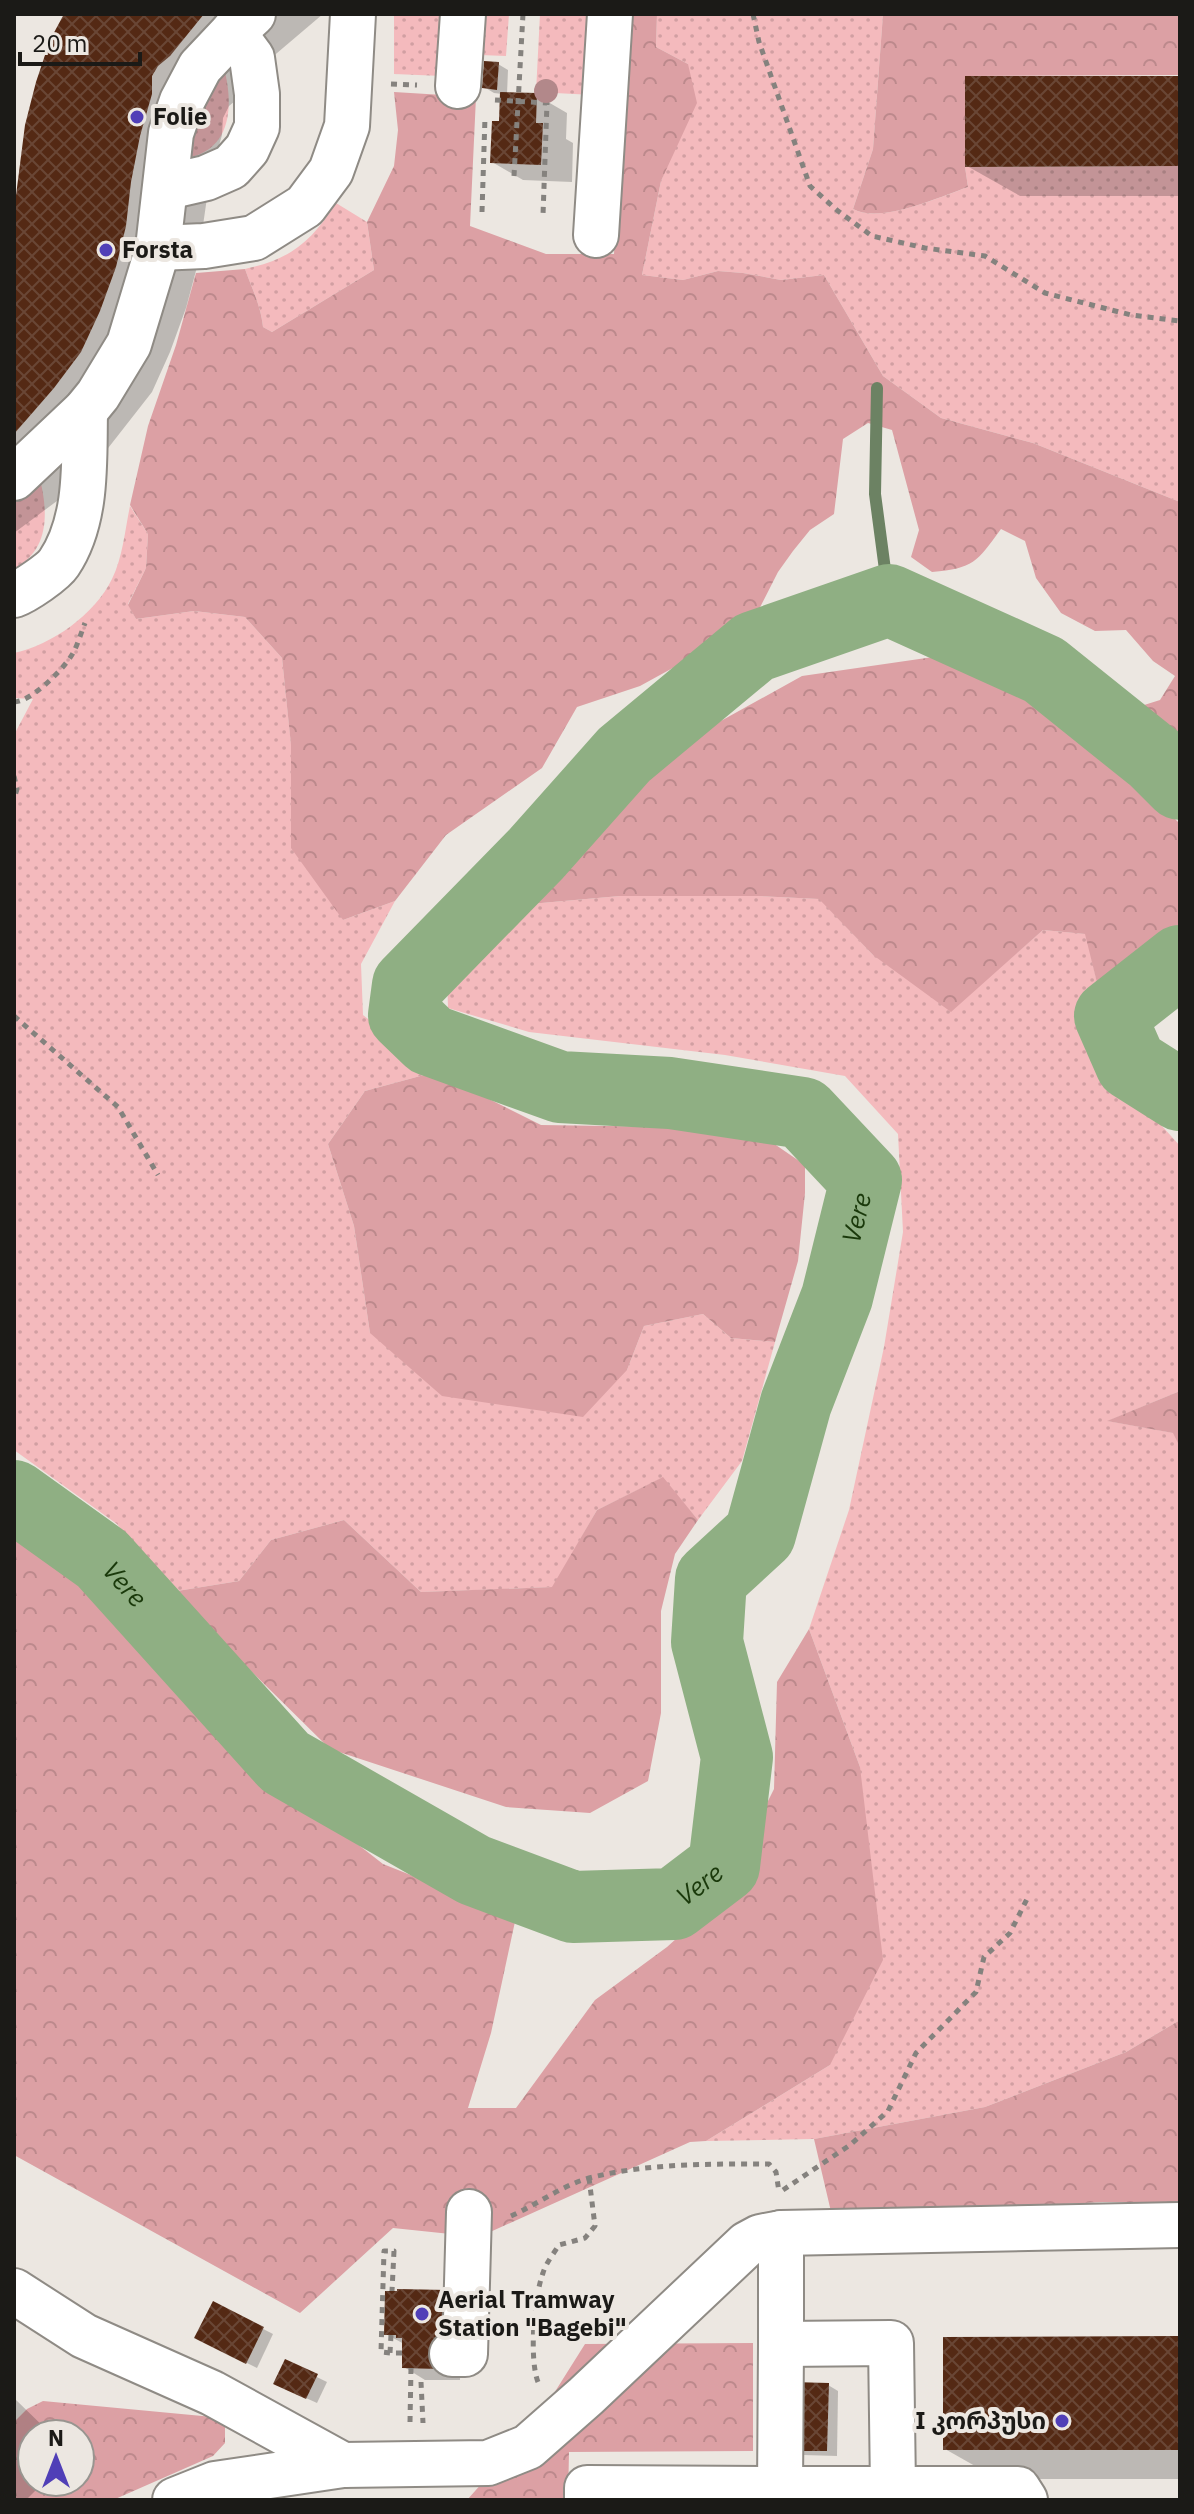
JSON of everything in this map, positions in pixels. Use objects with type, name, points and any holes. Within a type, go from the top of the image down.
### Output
[{"type":"street","points":[[158,248],[204,246],[254,238],[305,206],[331,171],[347,126],[353,14]]},
{"type":"street","points":[[463,14],[477,101]]},
{"type":"street","points":[[596,235],[610,14]]},
{"type":"street","points":[[180,184],[206,178],[231,167],[247,149],[257,127],[257,94],[243,23]]},
{"type":"street","points":[[14,478],[85,411],[129,344],[158,248],[171,133],[178,112],[200,67],[243,23]]},
{"type":"street","points":[[14,595],[58,565],[77,525],[85,411]]},
{"type":"street","points":[[780,2212],[1180,2225]]},
{"type":"street","points":[[780,2212],[780,2489]]},
{"type":"street","points":[[175,2500],[215,2484],[343,2465],[488,2463],[528,2447],[747,2244],[760,2237],[780,2212]]},
{"type":"street","points":[[452,2354],[465,2354],[473,2225]]},
{"type":"street","points":[[14,2291],[84,2336],[212,2393],[343,2465]]},
{"type":"street","points":[[781,2344],[891,2343],[893,2489]]},
{"type":"street","points":[[587,2500],[587,2488],[1018,2489],[1025,2500]]},
{"type":"path","points":[[514,176],[523,14]]},
{"type":"path","points":[[753,14],[764,56],[810,186],[872,236],[925,248],[985,256],[1045,293],[1131,315],[1180,321]]},
{"type":"path","points":[[351,82],[477,101],[547,103],[543,215]]},
{"type":"path","points":[[477,101],[482,212]]},
{"type":"path","points":[[14,702],[20,702],[36,692],[66,665],[85,623]]},
{"type":"path","points":[[14,776],[17,789],[14,799]]},
{"type":"path","points":[[14,1016],[118,1107],[158,1175]]},
{"type":"path","points":[[780,2212],[888,2111],[916,2053],[976,1992],[984,1957],[1010,1933],[1029,1895]]},
{"type":"path","points":[[473,2225],[528,2209],[562,2188],[589,2178],[662,2167],[717,2164],[769,2164],[776,2172],[780,2212]]},
{"type":"path","points":[[553,2425],[534,2371],[533,2332],[543,2272],[559,2245],[585,2238],[595,2226],[589,2178]]},
{"type":"path","points":[[392,2291],[394,2251],[384,2251],[381,2352],[402,2353]]},
{"type":"path","points":[[390,2353],[391,2335]]},
{"type":"path","points":[[411,2368],[410,2429],[425,2426],[421,2390]]},
{"type":"shaded area","points":[[394,14],[445,14],[442,76],[394,74]]},
{"type":"shaded area","points":[[483,14],[509,14],[506,56],[480,55]]},
{"type":"shaded area","points":[[540,14],[598,14],[593,95],[536,92]]},
{"type":"shaded area","points":[[657,14],[883,14],[873,149],[853,209],[865,213],[910,207],[968,187],[965,167],[1180,166],[1180,502],[1033,443],[941,418],[883,376],[824,275],[781,280],[718,271],[683,280],[642,275],[661,181],[673,151],[688,64],[656,47]]},
{"type":"shaded area","points":[[225,72],[229,103],[223,131],[217,142],[207,151],[176,159],[198,96]]},
{"type":"shaded area","points":[[336,203],[367,222],[374,270],[272,332],[263,327],[245,269],[275,260],[298,247],[318,228]]},
{"type":"shaded area","points":[[39,475],[45,515],[41,540],[26,561],[14,569],[14,496]]},
{"type":"shaded area","points":[[130,506],[148,534],[146,568],[128,604],[136,619],[194,611],[245,617],[282,658],[291,744],[343,920],[395,901],[361,964],[363,1015],[435,1072],[365,1091],[328,1144],[354,1226],[370,1333],[627,1370],[644,1326],[703,1314],[731,1338],[775,1342],[742,1461],[698,1520],[662,1478],[597,1510],[553,1587],[421,1592],[344,1520],[271,1540],[239,1581],[171,1592],[117,1524],[14,1450],[14,735],[33,699],[14,698],[14,653],[57,635],[95,604],[116,570]]},
{"type":"shaded area","points":[[620,896],[820,899],[873,955],[1004,964],[1043,930],[1086,934],[1099,991],[1099,1039],[1127,1087],[1180,1146],[1180,1391],[1108,1421],[1174,1433],[1180,1447],[1180,2020],[1126,2052],[985,2107],[814,2139],[706,2141],[830,2065],[860,1767],[809,1629],[849,1510],[884,1347],[903,1232],[898,1134],[845,1076],[725,1055],[529,1032],[448,1008],[447,975],[530,904]]},
{"type":"green space","points":[[627,14],[657,14],[656,47],[688,64],[697,103],[661,181],[642,275],[683,280],[718,271],[781,280],[824,275],[883,376],[941,418],[1033,443],[1180,502],[1180,738],[1141,706],[1160,700],[1175,676],[1153,661],[1126,630],[1095,631],[1061,613],[1036,578],[1025,541],[1001,529],[973,562],[932,572],[911,557],[919,530],[892,430],[868,423],[843,439],[834,514],[810,530],[793,551],[778,572],[751,625],[640,686],[577,707],[542,768],[446,835],[395,901],[343,920],[291,848],[291,745],[282,658],[245,617],[194,611],[136,619],[128,605],[146,568],[148,534],[130,505],[148,426],[176,345],[196,273],[245,269],[263,327],[272,332],[374,270],[367,222],[394,166],[398,130],[394,92],[476,97],[470,226],[546,254],[614,254]]},
{"type":"green space","points":[[883,14],[1180,14],[1180,75],[966,76],[965,167],[968,187],[910,207],[865,213],[853,209],[873,149]]},
{"type":"green space","points":[[933,657],[992,662],[1075,718],[1180,824],[1180,928],[1139,954],[1099,991],[1085,934],[1043,930],[951,1012],[873,955],[819,899],[620,896],[530,904],[683,742],[802,676]]},
{"type":"green space","points":[[435,1072],[541,1125],[677,1127],[770,1141],[805,1165],[798,1261],[775,1342],[731,1338],[703,1314],[644,1326],[627,1370],[583,1417],[442,1396],[370,1333],[354,1226],[328,1144],[365,1091]]},
{"type":"green space","points":[[1180,1391],[1180,1447],[1173,1433],[1107,1421]]},
{"type":"green space","points":[[663,1477],[698,1520],[675,1554],[661,1611],[661,1713],[648,1781],[590,1813],[506,1807],[330,1749],[171,1592],[239,1581],[271,1540],[344,1520],[421,1592],[552,1587],[597,1510]]},
{"type":"green space","points":[[14,1528],[108,1605],[238,1751],[383,1864],[516,1917],[491,2033],[468,2108],[516,2108],[595,2000],[667,1947],[718,1901],[774,1789],[777,1682],[809,1629],[860,1767],[883,1960],[830,2065],[706,2141],[690,2142],[479,2237],[393,2228],[300,2313],[14,2155]]},
{"type":"green space","points":[[1180,2020],[1180,2202],[1103,2202],[832,2216],[814,2139],[985,2107],[1126,2052]]},
{"type":"green space","points":[[753,2343],[753,2451],[569,2452],[568,2500],[467,2500],[534,2425],[585,2344]]},
{"type":"green space","points":[[43,2401],[213,2417],[225,2427],[225,2443],[213,2456],[113,2500],[14,2500],[16,2420],[16,2498],[96,2498],[96,2418],[18,2418]]},
{"type":"building","points":[[64,14],[204,14],[152,76],[152,94],[140,136],[126,226],[116,267],[100,311],[81,352],[14,434],[14,211],[25,125],[50,40]]},
{"type":"building","points":[[484,61],[499,62],[497,90],[482,88]]},
{"type":"building","points":[[965,76],[1180,76],[1180,166],[965,167]]},
{"type":"building","points":[[500,92],[537,93],[536,123],[543,123],[541,165],[490,163],[492,121],[499,121]]},
{"type":"building","name":"Aerial Tramway Station \"Bagebi\"","points":[[385,2291],[460,2293],[439,2369],[402,2368],[402,2338],[384,2335]]},
{"type":"building","points":[[213,2301],[264,2327],[246,2364],[194,2338]]},
{"type":"building","name":"I კორპუსი","points":[[1180,2336],[1180,2450],[943,2450],[943,2337]]},
{"type":"building","points":[[285,2359],[318,2374],[306,2399],[273,2384]]},
{"type":"building","points":[[792,2382],[829,2383],[827,2451],[791,2451]]},
{"type":"waterway","points":[[877,388],[875,494],[889,600]]},
{"type":"waterway","name":"Vere","points":[[14,1496],[102,1559],[285,1762],[474,1870],[573,1907],[674,1904],[724,1866],[737,1757],[707,1642],[711,1579],[760,1534],[796,1403],[837,1297],[866,1180],[803,1113],[670,1093],[560,1087],[430,1040],[404,1015],[408,985],[536,854],[624,755],[754,647],[889,600],[1044,670],[1155,759],[1180,784]]},
{"type":"waterway","name":"Vere","points":[[1180,961],[1110,1016],[1131,1064],[1180,1095]]},
{"type":"place","name":"Folie","points":[[137,117]]},
{"type":"place","name":"Forsta","points":[[106,250]]},
{"type":"place","name":"Aerial Tramway Station \"Bagebi\"","points":[[422,2314]]},
{"type":"place","name":"I კორპუსი","points":[[1062,2421]]}]
